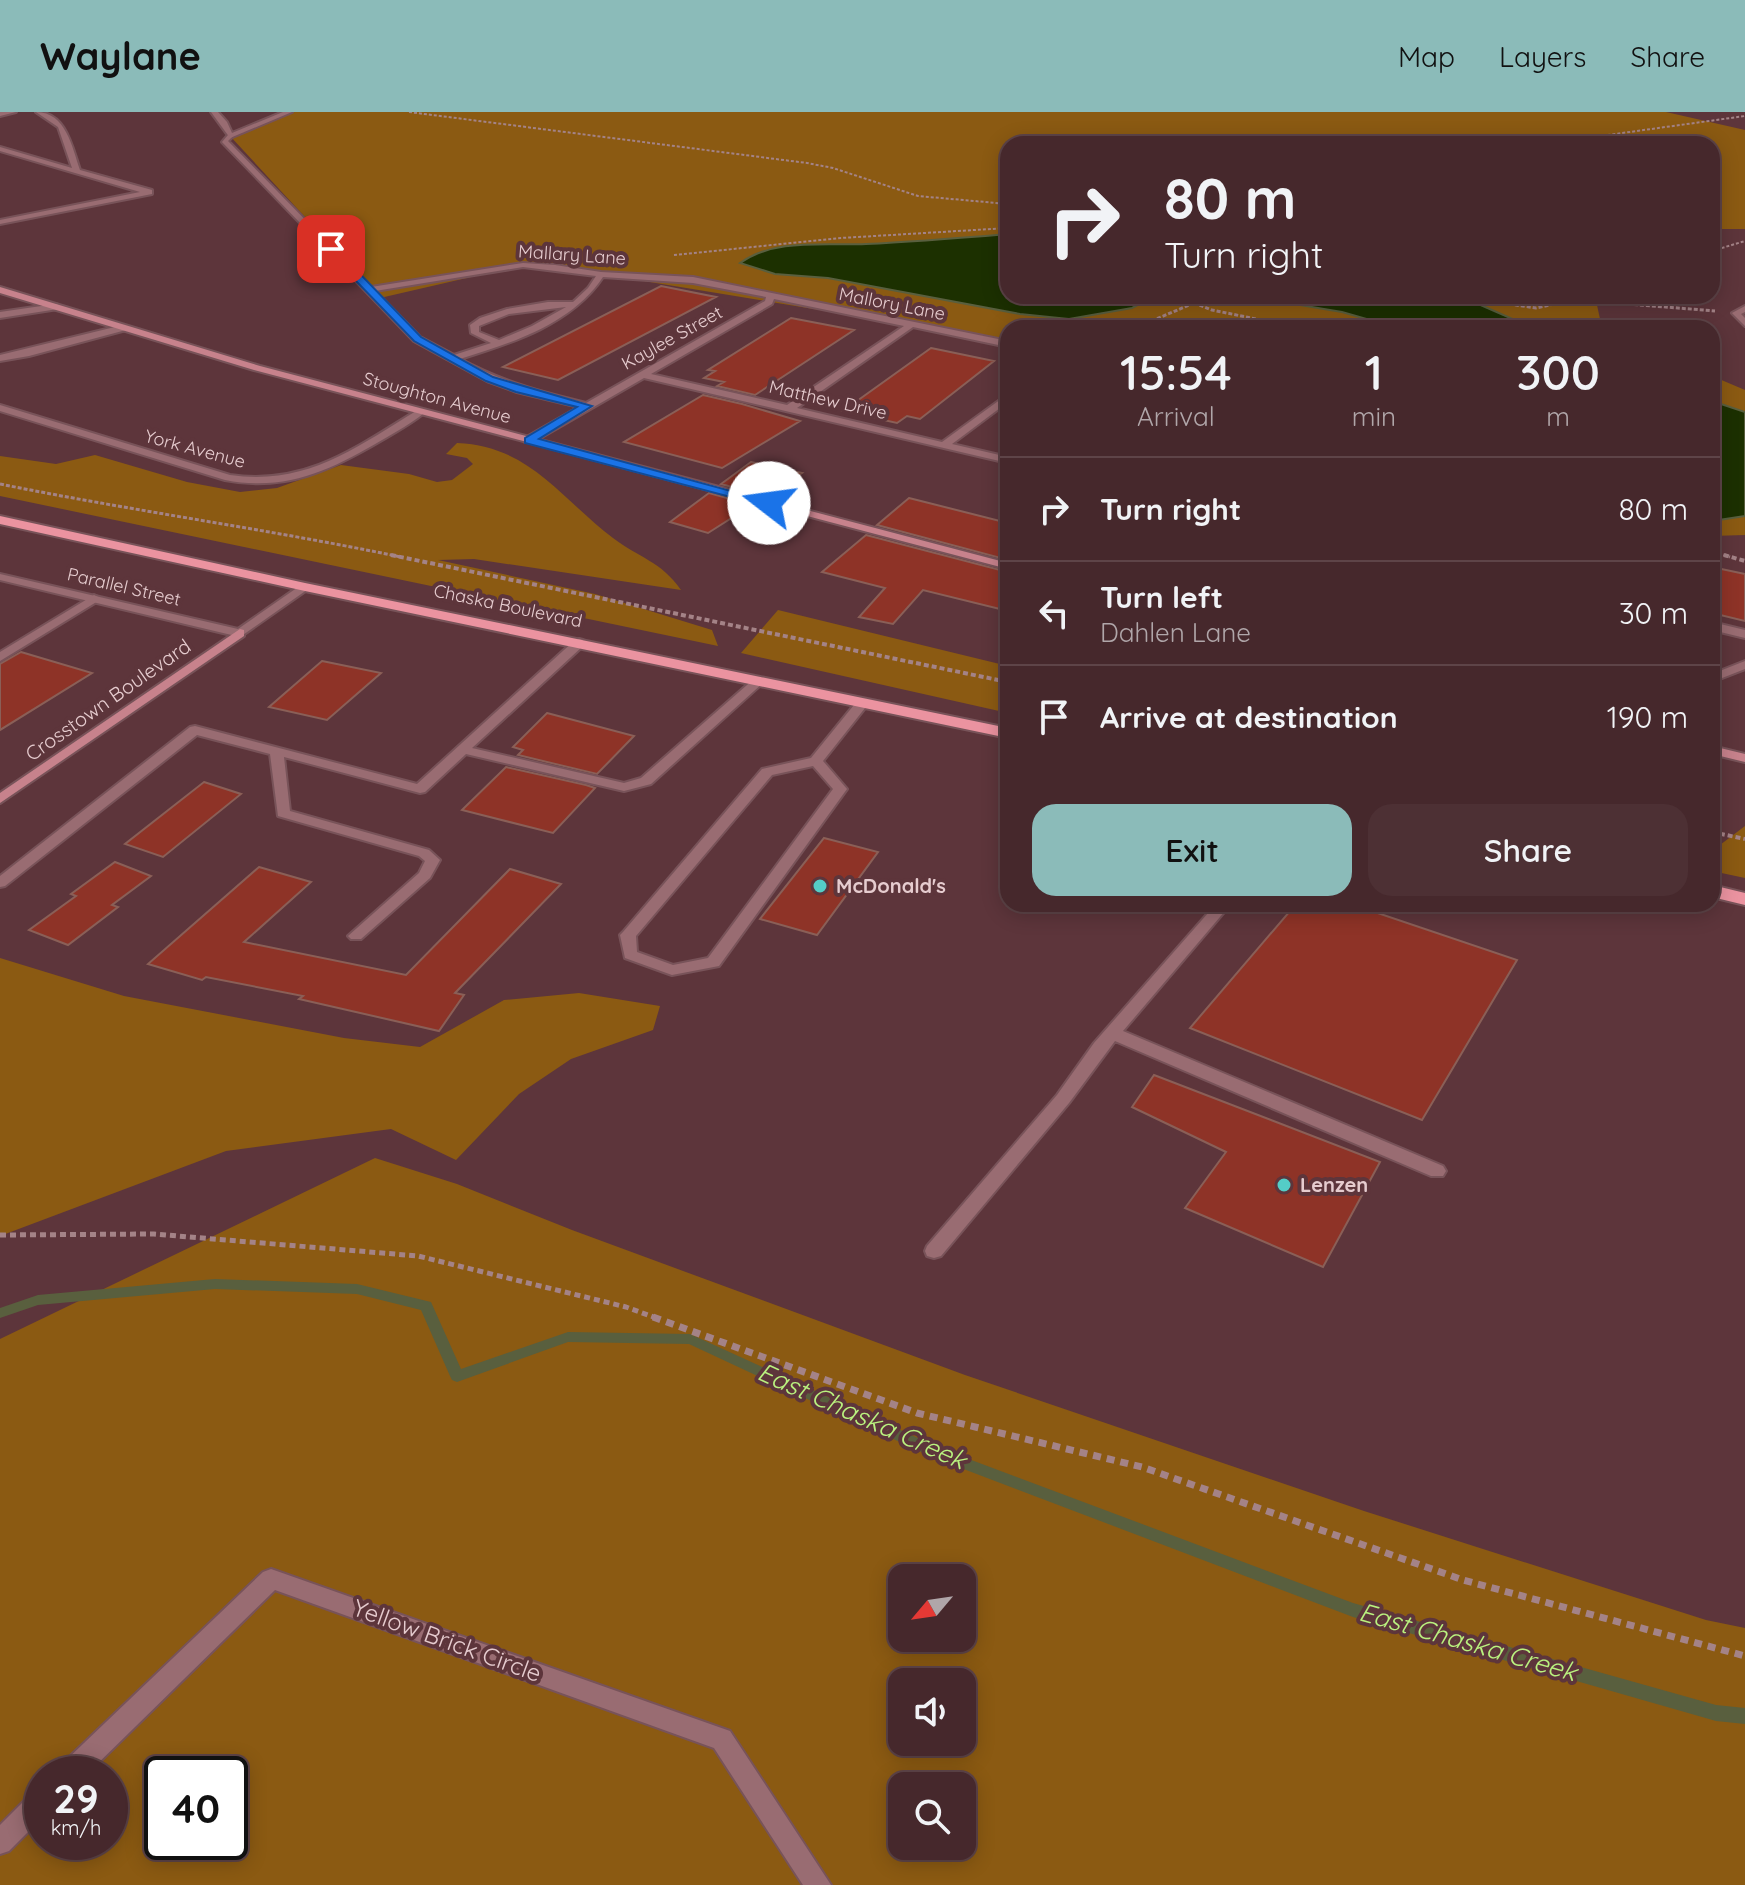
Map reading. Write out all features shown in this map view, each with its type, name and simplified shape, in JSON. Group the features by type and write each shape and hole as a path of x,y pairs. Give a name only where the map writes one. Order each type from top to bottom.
{"main road":[{"name":"Chaska Boulevard","path":"0,520 305,587 1000,731"},
{"path":"1720,893 1745,899"}],"street":[{"path":"0,114 13,112"},
{"path":"39,112 61,126 77,171"},
{"path":"214,112 224,122 230,136"},
{"path":"289,112 224,141 417,339 490,379 520,390 586,406"},
{"path":"0,149 149,192 0,222"},
{"name":"Mallary Lane","path":"371,289 523,265 693,280 771,296"},
{"path":"451,359 499,343 551,320 595,287 601,274"},
{"name":"Stoughton Avenue","path":"0,290 419,413 1000,564"},
{"name":"Mallory Lane","path":"771,296 1000,342"},
{"name":"Kaylee Street","path":"529,440 769,302 771,296"},
{"path":"499,343 475,333 474,325 522,310 550,304 571,304"},
{"path":"0,315 55,307"},
{"path":"1740,311 1745,323"},
{"path":"790,408 912,324"},
{"path":"0,358 123,328"},
{"name":"Matthew Drive","path":"640,374 1000,458"},
{"path":"945,444 1000,403"},
{"name":"York Avenue","path":"0,408 229,478 261,482 288,478 322,466 361,448 419,413"},
{"name":"Parallel Street","path":"0,577 240,633"},
{"path":"240,633 305,587"},
{"path":"0,657 94,599"},
{"path":"1720,628 1745,634"},
{"name":"Crosstown Boulevard","path":"0,799 240,633"},
{"path":"0,883 195,730 420,789 579,643"},
{"path":"1720,675 1745,665"},
{"path":"464,750 624,787 646,781 759,681"},
{"path":"816,761 840,789 713,962 672,970 630,955 628,935 767,772 816,761 863,703"},
{"path":"276,750 283,813 424,853 433,860 425,875 356,936"},
{"path":"1720,752 1745,758"},
{"path":"934,1251 1063,1099 1112,1033 1217,912"},
{"path":"1112,1033 1437,1171"},
{"name":"Yellow Brick Circle","path":"89,1756 271,1579 722,1739 818,1885"},
{"path":"0,1842 24,1819"}],"path":[{"path":"409,112 807,163 841,170 918,196 1000,203"},
{"path":"1601,136 1745,116"},
{"path":"687,262 671,255 737,246 1000,228"},
{"path":"1720,249 1745,241"},
{"path":"1154,320 1192,304"},
{"path":"1197,304 1260,320"},
{"path":"1504,304 1534,309 1557,304"},
{"path":"1640,304 1740,311"},
{"path":"0,484 135,511 272,530 1000,680"},
{"path":"1720,553 1745,561"},
{"path":"1720,834 1745,839"},
{"path":"0,1235 154,1234 418,1256 626,1307 917,1413 1142,1467 1463,1580 1745,1656"}],"shaded area":[{"path":"280,112 1666,112 1745,130 1745,229 1720,229 1720,136 1000,136 1000,304 1597,304 1600,320 1000,320 1000,340 601,274 523,265 380,298 230,136"},
{"path":"1000,235 1000,304 1140,304 1069,319 1020,314 828,278 775,274 740,263 754,255 784,247"},
{"path":"1294,304 1478,304 1515,320 1370,320"},
{"path":"1720,379 1745,390 1745,535 1720,536"},
{"path":"1720,404 1745,412 1745,516 1720,520"},
{"path":"457,443 505,453 524,464 613,538 666,572 681,590 474,559 438,560 595,594 712,630 718,646 0,496 0,456 56,464 95,455 187,482 240,492 277,488 341,465 409,474 437,482 452,480 473,464 467,458 446,454"},
{"path":"778,610 1000,664 1000,711 741,653"},
{"path":"1745,826 1745,878 1720,873 1720,845"},
{"path":"0,958 124,996 344,1038 420,1047 504,1000 579,993 660,1006 653,1030 571,1059 519,1094 456,1160 391,1129 226,1151 0,1236"},
{"path":"375,1158 457,1184 572,1230 965,1375 1364,1511 1706,1620 1745,1628 1745,1885 0,1885 0,1339"}],"building":[{"path":"661,286 716,297 558,380 503,367"},
{"path":"791,318 854,330 755,395 717,386 724,382 704,378 715,371 708,370"},
{"path":"931,348 994,361 920,419 907,416 897,423 843,411"},
{"path":"703,395 800,421 722,468 624,442"},
{"path":"751,462 802,473 766,496 721,484"},
{"path":"709,493 752,505 708,533 670,522"},
{"path":"909,498 1000,521 1000,558 877,525"},
{"path":"866,535 1000,570 1000,609 923,590 893,624 859,617 885,588 822,572"},
{"path":"1720,569 1745,574 1745,621 1720,615"},
{"path":"21,652 92,673 0,730 0,664"},
{"path":"322,661 381,673 327,720 269,707"},
{"path":"547,713 634,736 597,774 518,755 523,750 513,747"},
{"path":"506,767 595,788 553,833 462,810"},
{"path":"204,782 241,794 163,857 125,844"},
{"name":"McDonald's","path":"824,838 878,852 817,935 760,919"},
{"path":"115,862 151,876 112,905 118,907 68,945 29,930 76,896 71,894"},
{"path":"259,867 311,882 244,942 406,975 510,869 561,884 455,993 464,995 439,1031 299,999 303,996 206,977 202,980 148,964"},
{"path":"1289,912 1375,912 1517,960 1422,1120 1190,1028"},
{"name":"Lenzen","path":"1154,1075 1380,1162 1323,1267 1185,1208 1226,1152 1132,1107"}],"waterway":[{"name":"East Chaska Creek","path":"0,1313 38,1300 215,1284 357,1289 426,1306 457,1376 568,1337 690,1339 937,1453 1353,1610 1716,1713 1745,1716"}],"place":[{"name":"McDonald's","path":"820,886"},
{"name":"Lenzen","path":"1284,1185"}],"route":[{"path":"331,249 417,339 490,379 520,390 586,406 529,440 769,503"}]}
